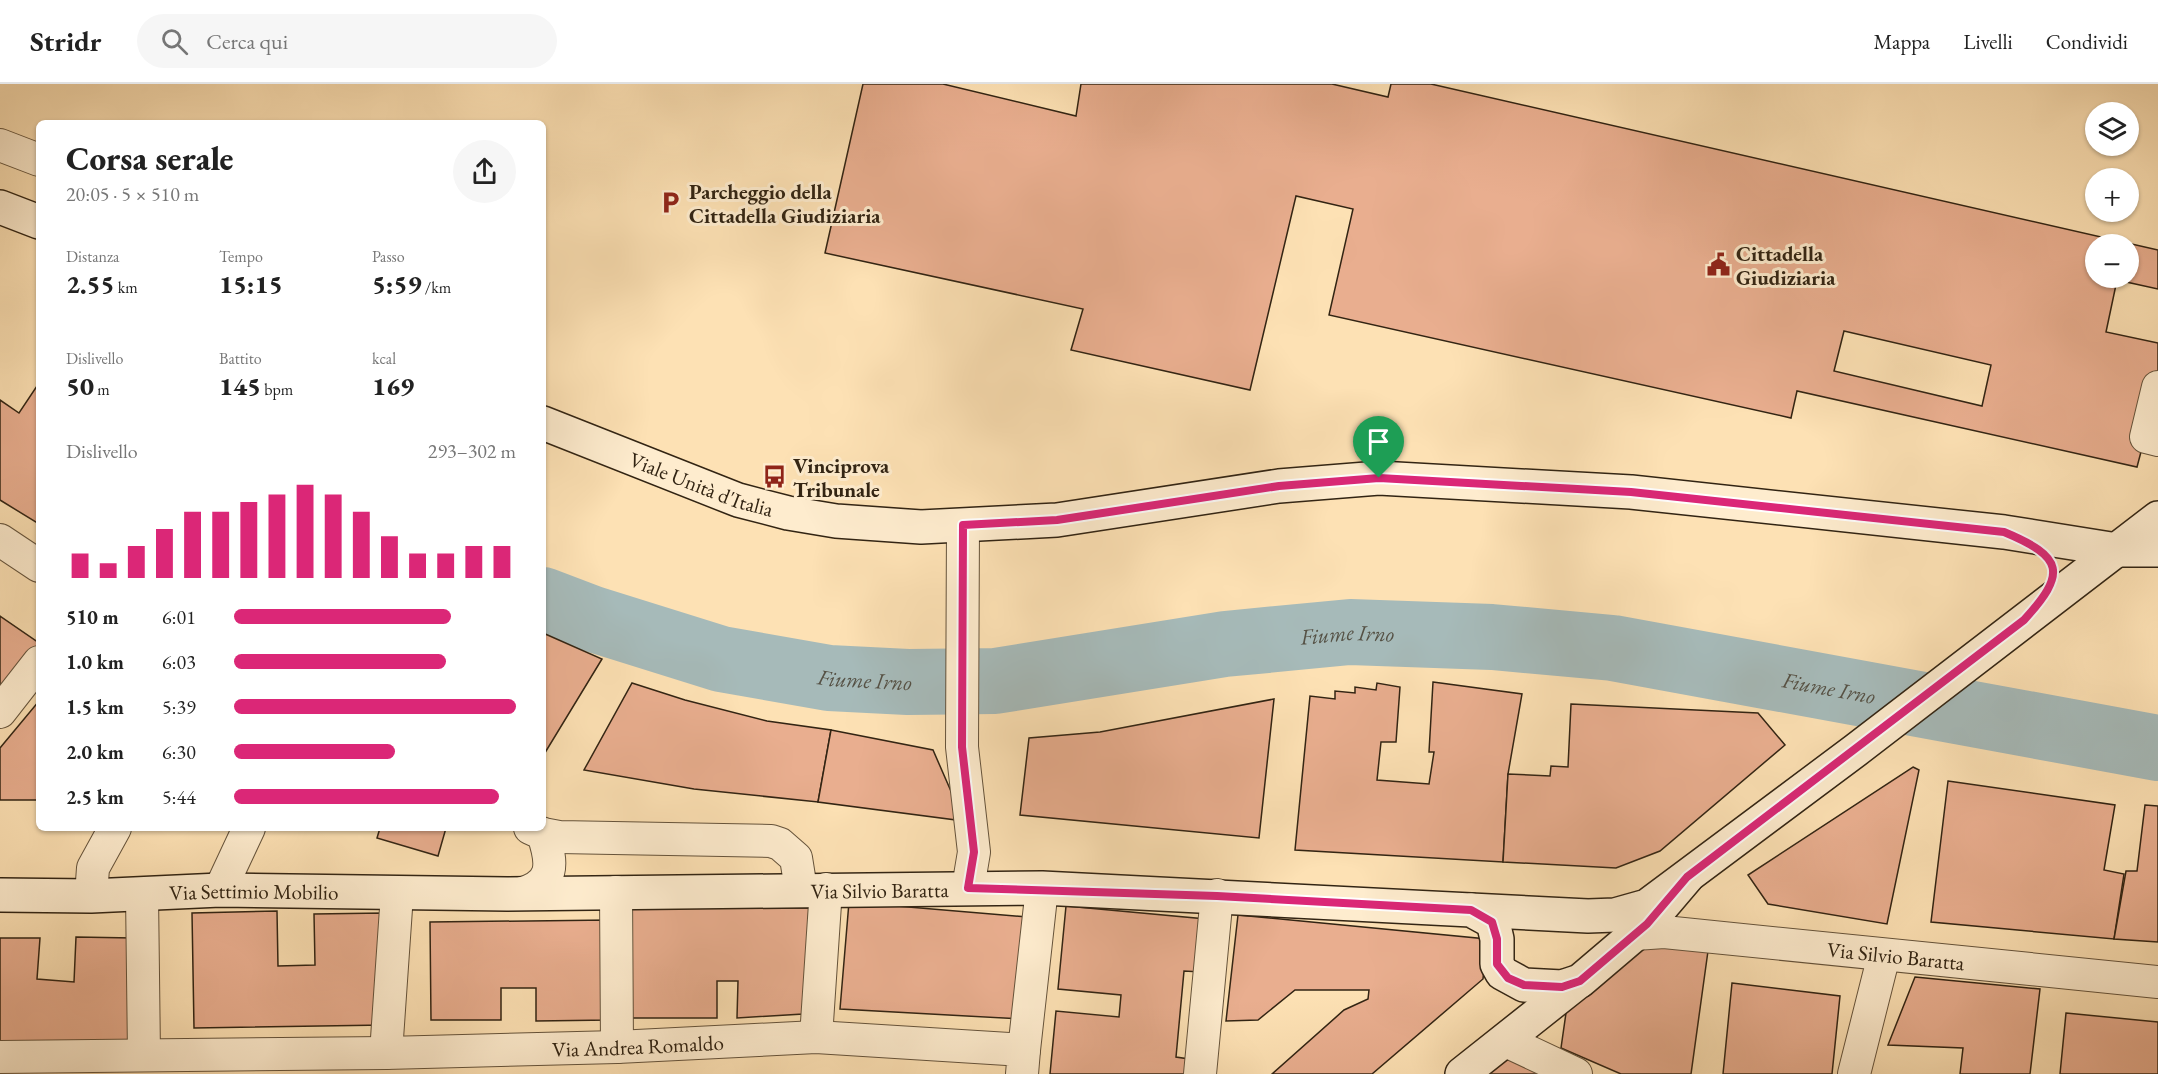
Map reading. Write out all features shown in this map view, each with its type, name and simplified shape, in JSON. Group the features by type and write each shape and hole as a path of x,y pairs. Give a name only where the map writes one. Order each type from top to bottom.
{"main road":[{"path":"0,207 36,221"},
{"name":"Viale Unità d'Italia","path":"546,424 738,500 788,513 836,521 921,527 1057,520 1279,486 1379,478 1631,492 2004,532 2117,550 2158,550"},
{"path":"1462,1074 1580,981 1633,924 1687,877 2158,518"},
{"path":"2004,532 2042,549 2051,560 2054,572 2051,585 2024,620"},
{"name":"Via Silvio Baratta","path":"513,894 616,891 1042,888 1471,910 1633,924"},
{"name":"Via Settimio Mobilio","path":"0,895 91,896 220,890 513,894"},
{"path":"1471,910 1492,922 1497,939 1497,964 1508,978 1524,985 1562,987 1580,981"}],"street":[{"path":"0,145 36,159"},
{"path":"2158,387 2146,437 2158,440"},
{"path":"963,525 962,747 974,852 968,888"},
{"path":"0,540 36,564"},
{"path":"0,712 36,666"},
{"path":"91,896 93,868 113,831"},
{"path":"220,890 248,831"},
{"path":"513,894 536,890 543,883 550,868 541,838"},
{"name":"Via Silvio Baratta","path":"541,838 771,841 780,844 796,858 800,883 794,890"},
{"name":"Via Andrea Romaldo","path":"0,1057 386,1053 617,1047 816,1037 1023,1062 1042,888"},
{"path":"816,1037 826,889"},
{"path":"616,891 617,1047"},
{"path":"142,894 144,1054"},
{"path":"386,1053 397,894"},
{"path":"1200,1074 1217,896"},
{"name":"Via Silvio Baratta","path":"1633,924 1664,932 2158,982"},
{"path":"1854,1074 1884,955"},
{"path":"1506,1041 1576,1074"}],"building":[{"name":"Cittadella Giudiziaria","path":"863,84 943,84 1076,116 1081,84 1332,84 1388,97 1391,84 1431,84 2088,234 2085,234 2085,288 2115,288 2106,332 2158,343 2158,387 2137,467 1797,391 1791,418 1329,315 1353,209 1296,196 1250,390 1071,350 1083,309 825,253","holes":["1844,331 1991,365 1982,406 1834,371"]},
{"name":"Cittadella Giudiziaria","path":"2139,246 2158,250 2158,289 2139,285"},
{"path":"36,388 36,522 0,500 0,400 19,413"},
{"path":"0,616 36,641 36,657 0,701"},
{"path":"546,634 602,659 546,751"},
{"path":"1433,682 1522,694 1508,774 1503,862 1295,850 1310,696 1335,699 1335,691 1355,693 1355,687 1376,690 1377,683 1400,687 1396,742 1381,742 1377,780 1429,784 1434,752 1429,752"},
{"path":"632,683 685,700 767,721 831,730 818,802 694,789 584,770"},
{"path":"1274,699 1259,838 1020,815 1029,738 1100,732"},
{"path":"1571,704 1758,713 1785,745 1660,851 1616,868 1503,862 1508,774 1550,776 1551,766 1568,767"},
{"path":"36,705 36,800 0,800 0,748"},
{"path":"831,730 933,750 964,821 818,802"},
{"path":"1913,767 1919,770 1887,924 1768,904 1748,875"},
{"path":"1948,781 2115,805 2104,870 2124,874 2114,939 1931,922"},
{"path":"2145,805 2158,806 2158,942 2114,939 2126,871 2137,871"},
{"path":"379,831 445,831 438,856 377,838"},
{"path":"849,902 1027,917 1021,1019 840,1009"},
{"path":"626,906 809,908 803,1014 737,1018 738,981 717,981 717,1018 628,1018"},
{"path":"1066,906 1206,919 1201,972 1184,971 1176,1057 1189,1059 1188,1074 1050,1074 1056,1011 1119,1017 1121,995 1058,989"},
{"path":"277,911 278,966 315,965 314,914 384,913 385,1025 194,1028 192,913"},
{"path":"1238,915 1487,939 1483,979 1372,1074 1272,1074 1344,1010 1368,999 1369,990 1295,990 1258,1020 1226,1021"},
{"path":"609,920 610,1020 536,1021 536,988 501,988 501,1020 431,1020 430,922"},
{"path":"76,937 133,938 132,1042 0,1044 0,938 40,938 37,979 74,982"},
{"path":"1655,944 1708,951 1691,1074 1621,1074 1561,1048 1567,1006 1635,951"},
{"path":"1915,977 2040,989 2030,1074 1960,1074 1963,1048 1888,1045"},
{"path":"1732,983 1840,996 1832,1074 1723,1074"},
{"path":"2066,1013 2158,1022 2158,1074 2060,1074"},
{"path":"1502,1056 1538,1071 1538,1074 1478,1074"}],"waterway":[{"name":"Fiume Irno","path":"546,601 593,619 721,659 829,678 908,682 995,681 1225,644 1350,632 1492,637 1613,648 2158,748"}],"place":[{"name":"Parcheggio della Cittadella Giudiziaria","path":"671,203"},
{"name":"Cittadella Giudiziaria","path":"1718,265"},
{"name":"Vinciprova Tribunale","path":"775,477"}],"route":[{"path":"1379,478 1485,486 1631,492 1850,518 2004,532 2042,549 2051,560 2054,572 2051,585 2039,604 2024,620 1687,877 1671,899 1647,924 1580,981 1562,987 1524,985 1502,973 1497,964 1497,939 1492,922 1471,910 1296,899 1042,888 968,888 974,852 962,747 963,525 1057,520 1279,486 1379,478"}]}
